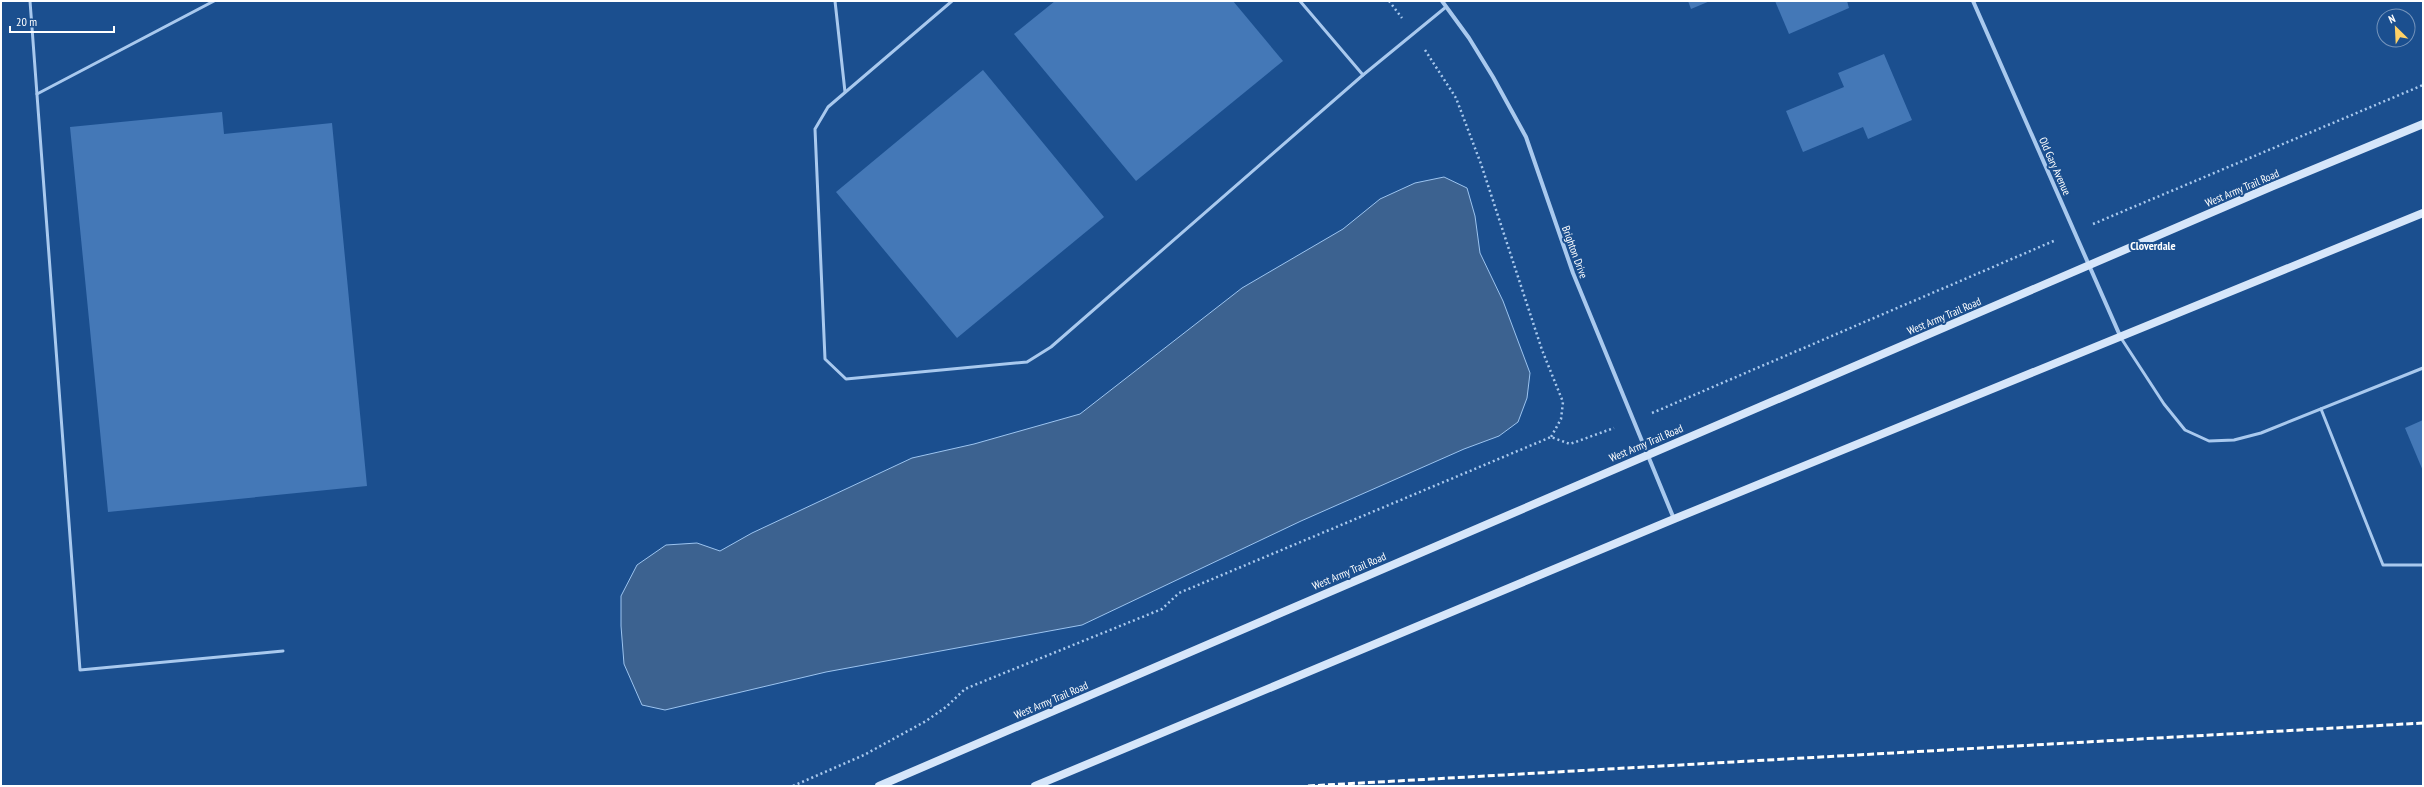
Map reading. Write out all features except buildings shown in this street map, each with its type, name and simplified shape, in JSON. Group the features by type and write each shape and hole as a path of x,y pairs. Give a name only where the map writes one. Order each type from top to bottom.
{"main road":[{"name":"West Army Trail Road","path":"879,786 1647,455 2089,267 2273,186 2423,124"},
{"path":"1035,786 1674,519 2121,338 2423,213"}],"street":[{"name":"Brighton Drive","path":"1442,1 1493,77 1526,138 1573,273 1674,519"},
{"name":"Old Gary Avenue","path":"1973,1 2121,338"}],"lane":[{"path":"30,1 80,670 284,651"},
{"path":"37,94 214,1"},
{"path":"835,1 845,92"},
{"path":"952,1 828,107 815,129 825,359 846,379 1027,362 1051,347 1363,75 1446,7"},
{"path":"1300,1 1363,75"},
{"path":"2121,338 2164,404 2185,430 2209,441 2234,440 2261,433 2423,368"},
{"path":"2321,409 2383,565 2423,565"}],"path":[{"path":"793,786 864,755 937,715 965,689 1162,609 1179,593 1551,437 1562,419 1563,402 1542,350 1481,164 1456,98 1413,33 1389,1"},
{"path":"2095,224 2423,85"},
{"path":"1551,437 1570,444 1633,421 2030,251"}],"water":[{"path":"1444,177 1467,188 1475,216 1480,253 1503,301 1530,373 1527,398 1518,422 1499,436 1464,449 1301,521 1082,625 826,672 665,710 642,705 624,664 621,626 621,596 637,565 666,545 697,543 720,551 752,533 912,458 974,444 1080,414 1242,288 1343,229 1380,199 1415,183"}],"railway":[{"path":"1308,786 2423,723"}],"district":[{"name":"Cloverdale","path":"2153,246"}]}
